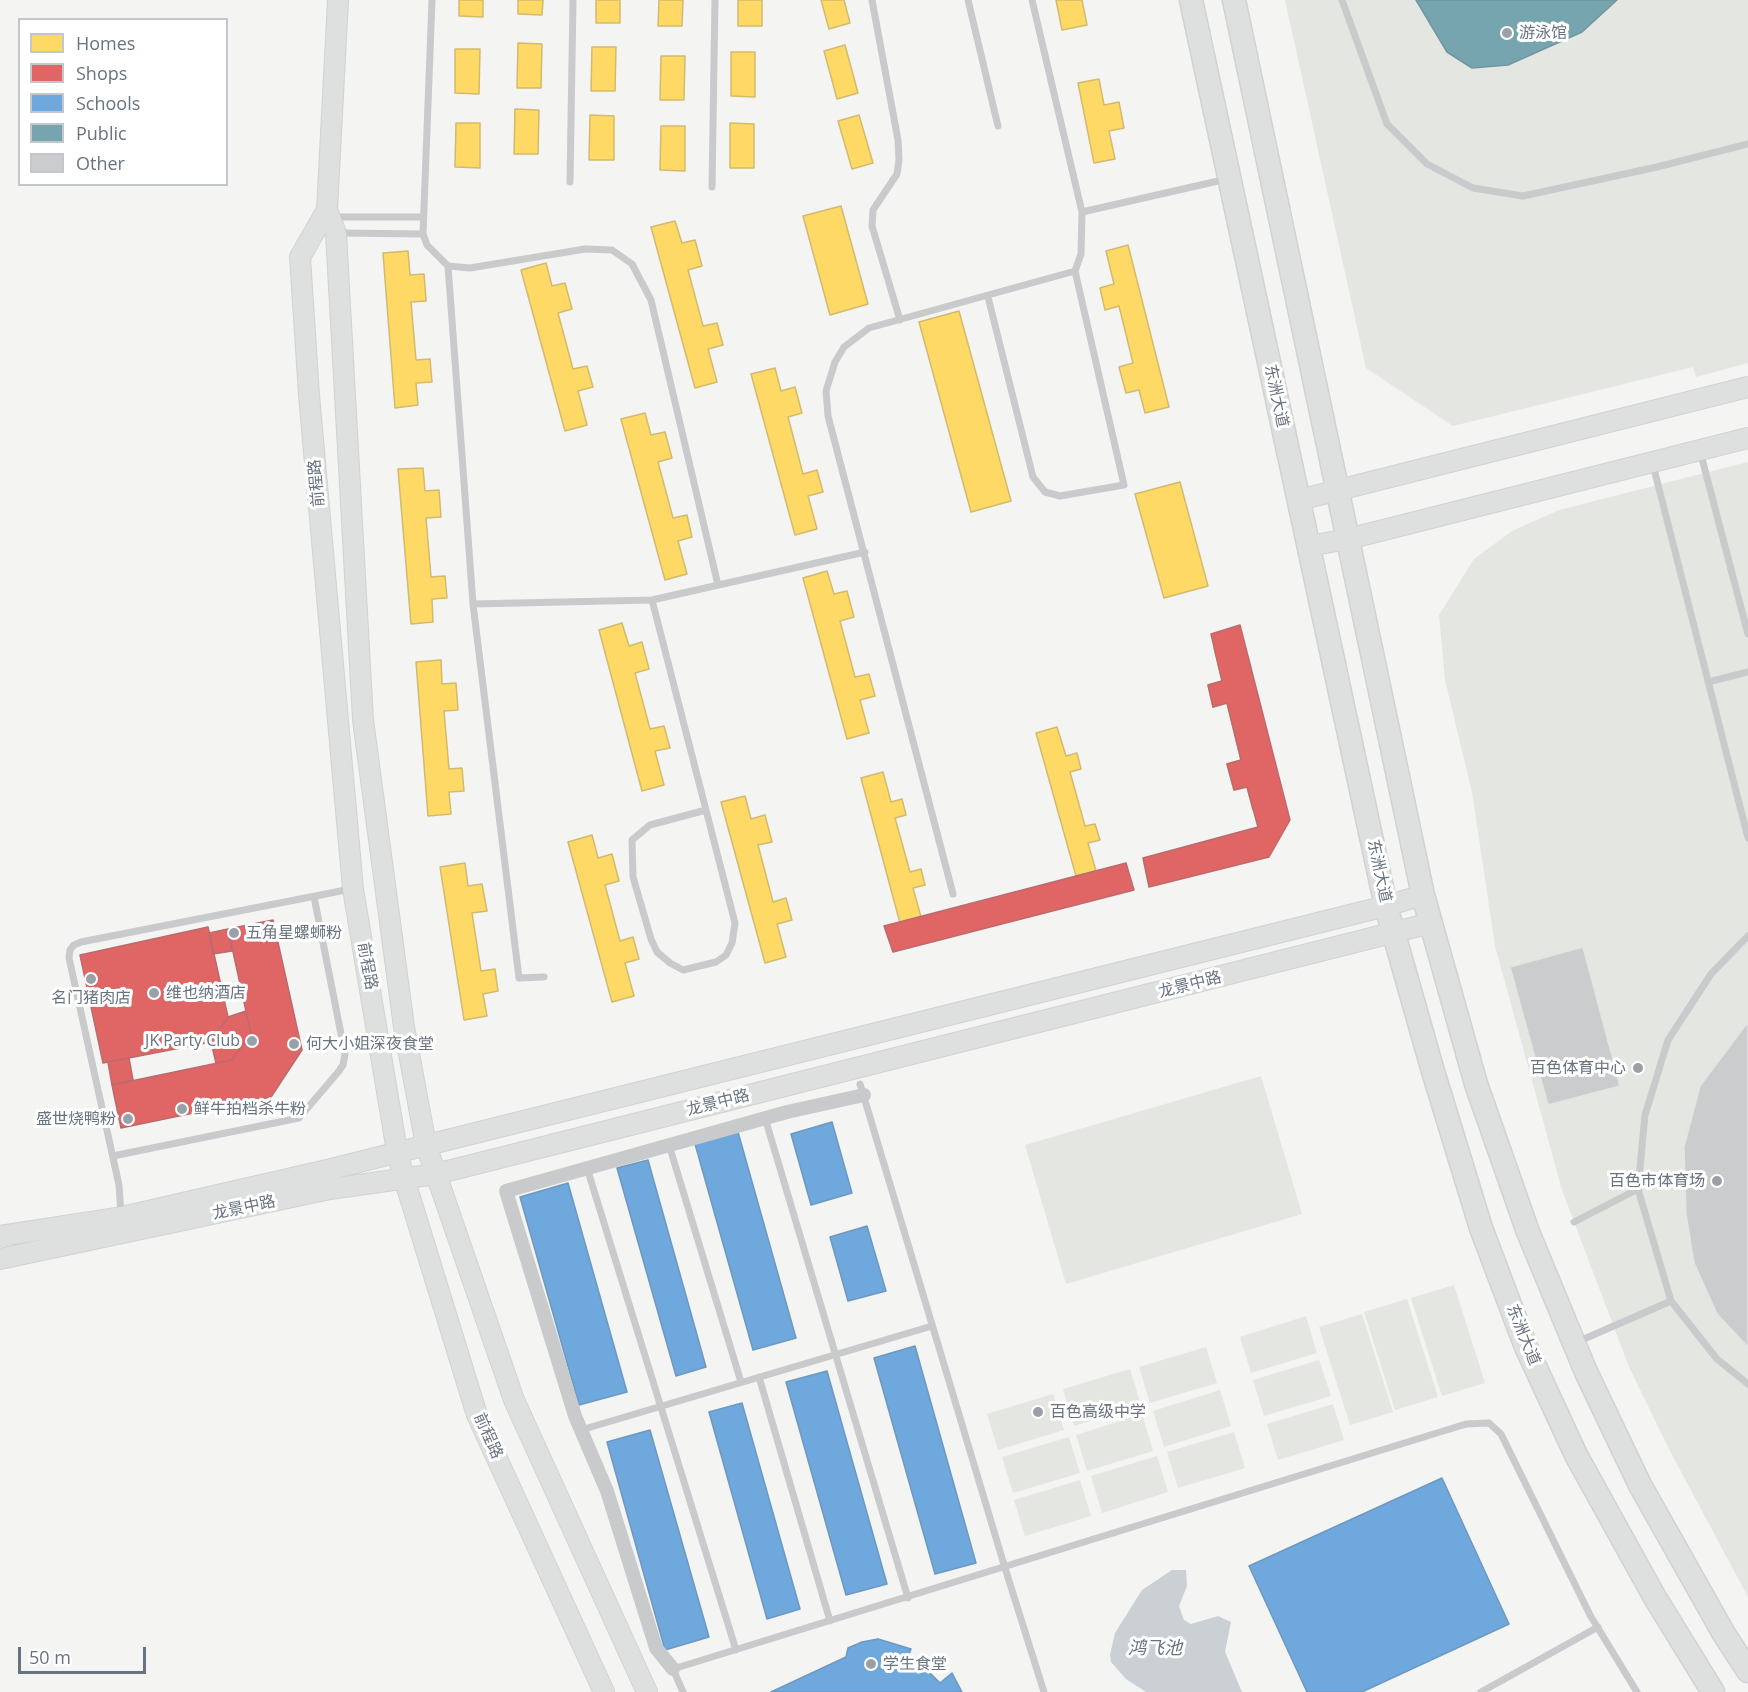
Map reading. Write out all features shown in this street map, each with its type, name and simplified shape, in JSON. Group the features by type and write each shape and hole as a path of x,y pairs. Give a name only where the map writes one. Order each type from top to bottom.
{"main road":[{"name":"东洲大道","path":"1191,0 1386,906 1481,1228 1526,1347 1576,1455 1654,1596 1713,1692"},
{"path":"1234,0 1423,895 1480,1095 1528,1232 1574,1343 1640,1485 1724,1634 1748,1671"}],"street":[{"name":"前程路","path":"338,0 330,220 363,720 404,1027 426,1145 514,1400 647,1692"},
{"name":"前程路","path":"330,220 300,257 309,395 353,889 398,1151 404,1178 477,1415 604,1692"},
{"path":"1299,500 1748,387"},
{"path":"1309,546 1348,539 1748,438"},
{"name":"龙景中路","path":"0,1236 122,1217 426,1145 1423,895"},
{"name":"龙景中路","path":"0,1259 330,1189 436,1174 1431,923"},
{"path":"673,1669 656,1648 607,1491 581,1430 507,1191 862,1090"}],"lane":[{"path":"432,0 423,217 423,234 427,245 448,266 470,268 585,249 612,250 632,264 651,300 718,585"},
{"path":"570,182 573,0"},
{"path":"712,187 716,0"},
{"path":"872,0 898,140 899,160 897,174 873,210 872,226 900,320"},
{"path":"968,0 998,126"},
{"path":"988,297 1033,477 1045,492 1060,496 1124,485 1075,272 1081,255 1082,212 1032,0"},
{"path":"1342,0 1388,123 1427,164 1473,188 1523,196 1657,167 1748,144"},
{"path":"1082,212 1229,178"},
{"path":"330,220 423,217"},
{"path":"330,220 423,234"},
{"path":"448,266 473,604 519,978 544,977"},
{"path":"953,894 828,416 826,391 835,362 844,347 869,328 1075,272"},
{"path":"1700,450 1748,634"},
{"path":"1652,463 1748,838"},
{"path":"473,604 652,600 865,552"},
{"path":"652,600 706,810 735,923 732,943 726,955 716,962 683,969 670,963 657,952 651,939 633,877 632,840 650,825 706,810"},
{"path":"1708,682 1748,672"},
{"path":"122,1217 119,1185 69,958 70,950 81,942 353,889"},
{"path":"113,1156 299,1118 339,1071 345,1054 314,897"},
{"path":"1748,936 1711,974 1668,1040 1645,1115 1638,1189 1671,1301 1717,1359 1748,1384"},
{"path":"862,1090 1044,1692"},
{"path":"765,1118 908,1598"},
{"path":"669,1145 741,1382"},
{"path":"587,1168 736,1650"},
{"path":"1574,1222 1638,1189"},
{"path":"1574,1343 1671,1301"},
{"path":"581,1430 933,1326"},
{"path":"759,1377 830,1621"},
{"path":"683,1692 673,1669 1466,1424 1489,1423 1501,1434 1598,1627 1637,1692"},
{"path":"1480,1692 1598,1627"}],"shaded area":[{"path":"1285,0 1748,0 1748,363 1696,377 1693,367 1453,426 1366,368"},
{"name":"百色体育中心","path":"1748,462 1748,1597 1671,1453 1629,1367 1562,1190 1495,946 1472,792 1445,680 1439,615 1474,559 1512,531 1559,510"},
{"path":"1261,1076 1302,1214 1066,1284 1025,1145"},
{"path":"1454,1285 1485,1383 1442,1396 1411,1298"},
{"path":"1407,1299 1438,1397 1395,1410 1364,1312"},
{"path":"1362,1314 1393,1412 1350,1425 1319,1327"},
{"path":"1306,1316 1317,1353 1251,1373 1240,1337"},
{"path":"1206,1347 1217,1383 1150,1403 1139,1367"},
{"path":"1319,1360 1331,1396 1264,1416 1253,1380"},
{"path":"1130,1369 1141,1405 1074,1426 1063,1389"},
{"path":"1220,1390 1231,1426 1164,1447 1153,1411"},
{"path":"1053,1394 1064,1430 998,1450 987,1414"},
{"path":"1333,1404 1344,1440 1278,1460 1267,1424"},
{"path":"1142,1414 1153,1451 1087,1471 1076,1435"},
{"path":"1234,1432 1245,1468 1178,1488 1167,1452"},
{"path":"1069,1437 1080,1473 1013,1493 1002,1457"},
{"path":"1157,1456 1168,1492 1102,1513 1091,1476"},
{"path":"1080,1480 1091,1516 1025,1536 1014,1500"}],"water":[{"name":"鸿飞池","path":"1172,1570 1186,1570 1187,1586 1179,1606 1184,1620 1191,1624 1218,1616 1231,1622 1225,1652 1242,1692 1146,1692 1126,1679 1111,1662 1110,1655 1115,1633 1142,1590"}],"building: Homes":[{"path":"459,0 483,0 483,17 459,16"},
{"path":"518,0 543,0 542,15 518,14"},
{"path":"596,0 620,0 620,23 596,23"},
{"path":"659,0 683,0 682,26 658,26"},
{"path":"738,0 762,0 762,26 738,26"},
{"path":"821,0 844,0 850,23 829,29"},
{"path":"1056,0 1082,0 1087,25 1062,30"},
{"path":"518,43 542,44 541,88 517,88"},
{"path":"845,45 858,93 837,99 824,51"},
{"path":"592,47 616,47 615,91 591,91"},
{"path":"455,49 480,49 479,94 455,93"},
{"path":"731,52 755,52 755,97 731,96"},
{"path":"661,56 685,56 684,100 660,100"},
{"path":"1099,79 1104,105 1119,102 1124,128 1109,131 1115,159 1094,163 1078,83"},
{"path":"515,109 539,110 538,154 514,154"},
{"path":"590,115 614,116 614,160 589,160"},
{"path":"859,115 873,163 852,169 838,121"},
{"path":"456,123 480,123 480,168 455,167"},
{"path":"730,123 754,124 754,168 730,168"},
{"path":"661,126 685,126 685,171 660,170"},
{"path":"841,206 868,304 830,315 803,216"},
{"path":"675,221 682,243 695,240 702,266 688,270 703,326 717,323 723,345 708,349 717,382 695,388 651,227"},
{"path":"1128,245 1169,407 1145,413 1139,390 1126,393 1119,367 1133,363 1119,306 1105,310 1100,288 1114,284 1106,251"},
{"path":"408,251 410,275 424,274 426,301 411,302 416,360 430,359 432,382 416,383 418,405 395,408 383,253"},
{"path":"546,263 552,286 565,283 572,309 558,313 573,369 587,366 593,387 578,391 587,425 565,431 521,270"},
{"path":"959,311 1011,501 971,512 919,322"},
{"path":"775,368 781,391 795,387 802,413 788,417 803,474 817,470 823,492 808,496 817,529 795,535 751,374"},
{"path":"645,413 651,435 665,432 672,458 658,462 673,518 687,515 692,537 678,541 687,574 665,580 621,419"},
{"path":"423,468 425,491 439,490 441,517 426,518 431,577 445,576 447,598 432,599 433,622 411,624 398,469"},
{"path":"1180,482 1208,586 1164,598 1135,494"},
{"path":"827,571 834,594 847,591 854,617 840,621 855,677 869,674 875,696 860,700 869,733 847,739 803,578"},
{"path":"622,623 629,646 642,642 649,669 635,673 650,729 664,726 670,748 655,751 664,785 642,791 599,630"},
{"path":"1236,642 1277,804 1253,810 1247,787 1234,790 1227,764 1241,760 1227,703 1213,707 1208,685 1222,681 1214,648"},
{"path":"441,660 442,684 456,683 458,710 444,711 449,769 462,768 464,791 449,792 451,814 428,816 416,662"},
{"path":"1057,727 1066,756 1077,753 1081,769 1070,772 1085,826 1095,824 1100,840 1088,843 1096,871 1076,876 1036,733"},
{"path":"883,772 891,802 902,799 906,815 895,818 910,872 921,869 925,885 913,888 921,917 900,923 861,778"},
{"path":"745,796 751,819 765,815 772,842 758,845 773,902 786,898 792,920 777,924 786,957 765,963 721,802"},
{"path":"592,835 598,858 612,854 619,881 605,885 620,941 633,937 639,959 625,963 634,996 612,1002 568,842"},
{"path":"465,863 468,886 482,884 487,911 472,913 481,971 495,969 498,991 483,994 487,1016 464,1020 440,867"}],"building: Shops":[{"path":"1240,625 1290,820 1269,857 1149,887 1143,858 1258,827 1247,787 1234,790 1227,764 1241,760 1227,703 1213,707 1208,685 1222,681 1211,634"},
{"path":"1126,863 1134,890 893,952 884,926"},
{"path":"273,920 302,1050 271,1097 121,1128 112,1085 232,1060 251,1034 228,929"},
{"path":"208,927 228,1017 211,1042 103,1063 80,955"},
{"path":"228,929 232,951 213,954 209,933"},
{"path":"246,1011 251,1034 232,1060 216,1063 211,1042 228,1017"},
{"path":"129,1058 133,1080 112,1085 108,1062"}],"building: Schools":[{"path":"832,1122 852,1193 811,1205 791,1134"},
{"path":"738,1132 796,1338 753,1350 695,1144"},
{"path":"648,1160 706,1367 676,1376 617,1168"},
{"path":"568,1183 627,1392 579,1405 520,1197"},
{"path":"867,1226 886,1291 848,1301 830,1237"},
{"path":"915,1346 976,1563 935,1574 874,1358"},
{"path":"827,1371 887,1584 846,1595 786,1382"},
{"path":"742,1403 800,1609 767,1619 709,1412"},
{"path":"650,1430 709,1637 665,1650 607,1442"},
{"path":"1442,1478 1509,1624 1362,1692 1307,1692 1249,1566"},
{"name":"学生食堂","path":"878,1639 911,1649 906,1662 928,1671 940,1683 952,1673 962,1692 771,1692 846,1657 848,1648"}],"building: Public":[{"name":"游泳馆","path":"1416,0 1617,0 1582,32 1508,65 1472,68 1447,52"}],"building: Other":[{"path":"1583,947 1620,1086 1548,1105 1510,967"},
{"name":"百色市体育场","path":"1748,1022 1748,1347 1717,1314 1694,1263 1686,1214 1684,1147 1700,1086"}],"place":[{"name":"游泳馆","path":"1507,33"},
{"name":"五角星螺蛳粉","path":"234,933"},
{"name":"名门猪肉店","path":"91,979"},
{"name":"维也纳酒店","path":"154,993"},
{"name":"JK Party Club","path":"252,1041"},
{"name":"何大小姐深夜食堂","path":"294,1044"},
{"name":"百色体育中心","path":"1638,1068"},
{"name":"鲜牛拍档杀牛粉","path":"182,1109"},
{"name":"盛世烧鸭粉","path":"128,1119"},
{"name":"百色市体育场","path":"1717,1181"},
{"name":"百色高级中学","path":"1038,1412"},
{"name":"学生食堂","path":"871,1664"}]}
